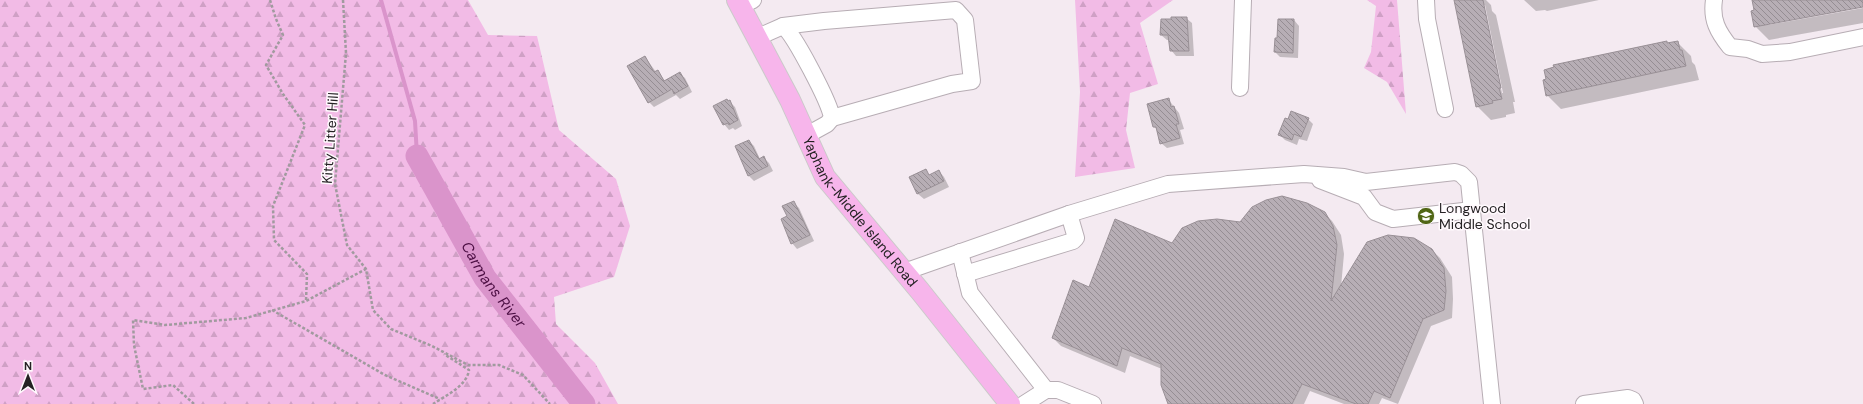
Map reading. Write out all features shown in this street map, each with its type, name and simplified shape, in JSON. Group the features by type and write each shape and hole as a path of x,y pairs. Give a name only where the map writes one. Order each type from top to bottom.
{"main road":[{"name":"Yaphank-Middle Island Road","path":"744,2 758,37 807,135 825,176 1010,404"}],"street":[{"path":"1240,88 1243,0"},
{"path":"1426,0 1427,19 1445,109"},
{"path":"1714,0 1717,30 1730,47 1762,54 1790,52 1863,37"},
{"path":"758,37 783,26 824,20 956,10 965,20 972,81 952,84 832,118 827,124 807,135"},
{"path":"783,26 789,30 797,43 832,118"},
{"path":"904,272 1069,214 1168,184 1304,174 1344,177 1366,182 1455,172 1461,174 1469,182 1492,404"},
{"path":"1304,174 1364,197 1375,212 1393,219 1472,210"},
{"path":"965,274 1073,241 1076,238 1069,214"},
{"path":"960,252 970,293 1046,390"},
{"path":"1024,404 1046,390 1058,390 1093,404"},
{"path":"1584,404 1628,398 1633,400 1635,404"}],"path":[{"name":"Kitty Litter Hill","path":"270,0 283,35 266,65 283,94 305,125 273,206 274,240 307,274 306,301"},
{"name":"Kitty Litter Hill","path":"343,0 346,53 335,184 347,245 366,269"},
{"path":"194,404 173,385 143,389 134,345 133,320 164,325 246,318 306,301 366,269 373,310 391,329 432,346 468,365 499,365 523,375 550,404"},
{"path":"272,310 385,375 440,399"},
{"path":"432,346 470,370 469,376 461,384 433,404"}],"green space":[{"path":"0,0 468,0 488,35 537,36 559,130 616,179 630,226 614,277 554,297 556,324 595,363 618,404 0,404"},
{"path":"1075,0 1173,0 1140,23 1158,84 1130,93 1126,130 1135,168 1075,177 1080,92"},
{"path":"1367,0 1397,0 1406,114 1387,82 1364,68 1371,52 1376,6"}],"building":[{"path":"1454,0 1483,0 1501,88 1499,88 1502,99 1492,101 1493,103 1476,107"},
{"path":"1752,0 1863,0 1863,7 1754,27 1751,11 1754,10"},
{"path":"1171,17 1187,17 1189,51 1170,51 1168,35 1160,35 1161,19 1171,19"},
{"path":"1278,19 1294,19 1293,53 1274,52 1275,38 1277,38"},
{"path":"1667,41 1667,43 1678,41 1686,66 1546,96 1543,80 1546,79 1544,70 1554,67 1553,65"},
{"path":"645,56 654,72 658,70 664,81 680,72 688,86 674,94 672,89 648,103 627,66"},
{"path":"1169,98 1171,107 1174,106 1179,124 1176,124 1180,138 1160,144 1156,127 1153,127 1147,104"},
{"path":"727,99 728,101 730,100 738,120 729,125 728,123 723,125 713,106"},
{"path":"1291,111 1309,118 1301,137 1294,134 1292,140 1278,135 1285,118 1288,119"},
{"path":"749,140 759,159 764,156 768,166 748,176 735,146"},
{"path":"926,169 929,175 939,170 944,181 917,194 909,177"},
{"path":"1282,196 1307,203 1325,212 1333,226 1337,245 1331,301 1367,242 1388,235 1414,238 1432,249 1444,268 1446,291 1444,310 1423,319 1390,398 1374,391 1368,404 1356,404 1302,384 1292,404 1168,404 1161,385 1161,364 1122,348 1117,366 1052,338 1073,280 1089,287 1115,219 1172,243 1182,228 1198,221 1217,219 1240,222 1252,207 1266,200"},
{"path":"794,201 810,235 791,244 781,219 787,216 782,206"}],"waterway":[{"path":"381,0 415,121 417,156"},
{"name":"Carmans River","path":"417,156 485,278 584,404"}],"place":[{"name":"Longwood Middle School","path":"1426,216"}]}
